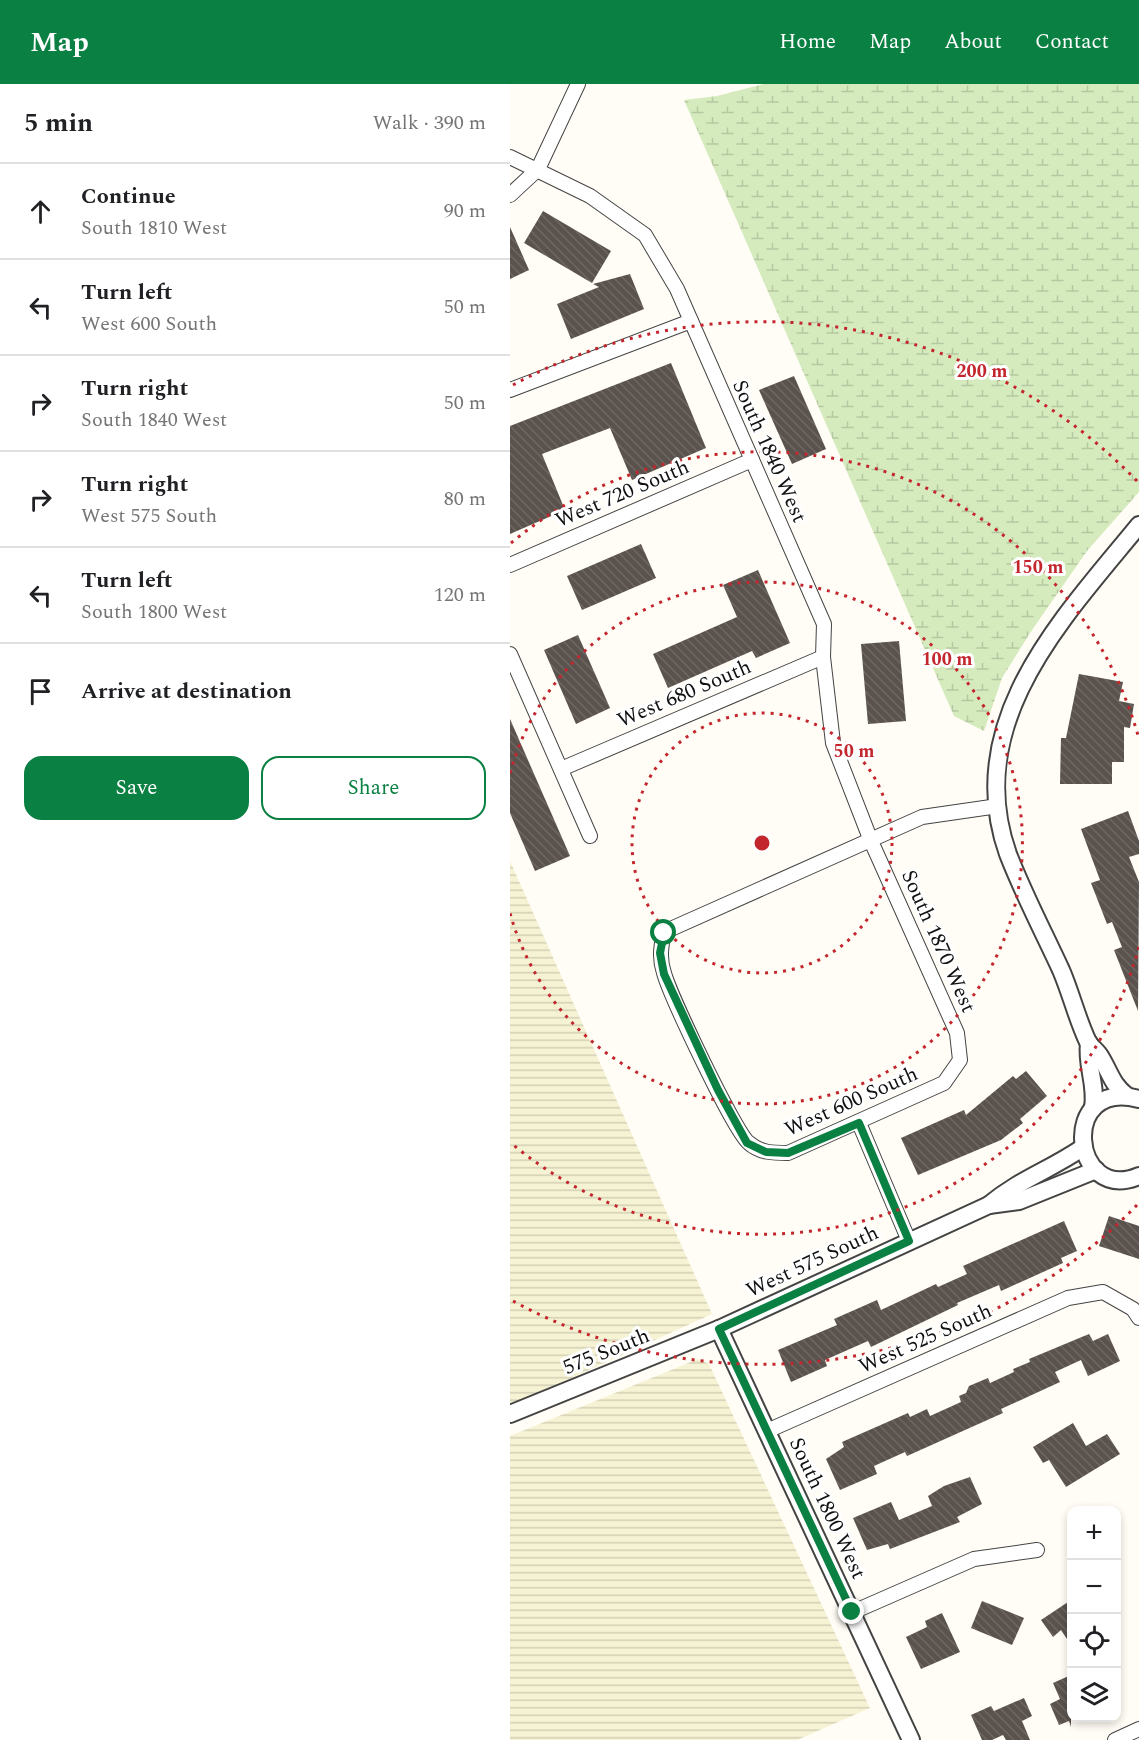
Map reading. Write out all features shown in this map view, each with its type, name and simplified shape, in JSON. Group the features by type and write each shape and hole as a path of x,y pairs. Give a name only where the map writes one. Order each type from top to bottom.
{"street":[{"path":"510,195 538,169 578,84"},
{"name":"South 1840 West","path":"510,157 590,196 645,236 677,289 824,624 823,657 833,743 871,841"},
{"path":"510,390 691,321"},
{"name":"West 720 South","path":"510,565 752,460"},
{"path":"1133,1098 1114,1087 1100,1056 1089,1043 1069,988 1008,852 998,806 996,783 999,756 1014,699 1051,632 1139,525"},
{"path":"510,654 590,836"},
{"name":"West 680 South","path":"561,769 823,657"},
{"path":"871,841 922,817 998,806"},
{"name":"West 600 South","path":"871,841 664,933 660,953 664,974 718,1090 747,1143 766,1152 788,1153 944,1083 960,1060"},
{"name":"South 1870 West","path":"871,841 957,1033 960,1060"},
{"path":"1089,1043 1087,1060 1096,1090 1093,1108 1085,1120 1081,1134 1082,1148 1096,1170 1118,1180 1139,1176"},
{"path":"1093,1108 1113,1097 1133,1098"},
{"path":"859,1123 909,1241"},
{"name":"West 575 South","path":"989,1205 1012,1185 1064,1161 1082,1148"},
{"name":"West 575 South","path":"719,1329 989,1205 1019,1201 1096,1170"},
{"name":"West 525 South","path":"767,1431 1068,1298 1103,1292 1133,1309 1139,1317"},
{"name":"575 South","path":"510,1414 719,1329"},
{"name":"South 1800 West","path":"719,1329 911,1740"},
{"path":"852,1612 974,1559 1037,1550"},
{"path":"1115,1740 1139,1729"}],"shaded area":[{"path":"510,861 712,1314 510,1406"},
{"path":"698,1359 709,1364 870,1708 797,1740 510,1740 510,1436"}],"green space":[{"path":"764,84 1139,84 1139,492 1087,551 1032,630 1002,678 984,731 954,716 684,100 717,96"}],"building":[{"path":"543,211 611,251 592,283 524,243"},
{"path":"510,227 529,270 510,279"},
{"path":"630,274 644,309 571,339 557,304 599,287 593,284"},
{"path":"671,363 706,448 632,480 610,428 542,454 565,510 510,534 510,426"},
{"path":"794,376 826,449 792,464 759,390"},
{"path":"641,544 656,578 582,610 567,576"},
{"path":"758,570 790,643 756,658 752,651 668,688 653,654 737,617 723,585"},
{"path":"578,635 610,708 576,724 544,650"},
{"path":"899,641 906,721 868,724 861,644"},
{"path":"1079,674 1123,682 1119,701 1134,704 1130,728 1124,727 1124,762 1112,762 1112,784 1060,784 1061,738 1066,738"},
{"path":"510,719 570,856 535,871 510,813"},
{"path":"1128,811 1139,841 1139,854 1129,857 1139,882 1138,1011 1114,950 1122,947 1112,922 1107,924 1091,883 1100,880 1081,829"},
{"path":"1026,1071 1047,1096 1020,1119 1023,1123 1001,1140 918,1175 901,1138 964,1110 966,1115 1013,1076 1016,1079"},
{"path":"1109,1216 1139,1226 1139,1259 1099,1246"},
{"path":"1064,1221 1077,1251 1061,1258 1063,1263 1001,1291 999,1285 957,1303 958,1305 871,1347 868,1341 825,1360 827,1366 791,1382 778,1350 837,1325 834,1319 877,1300 881,1310 936,1284 938,1287 967,1274 963,1266"},
{"path":"1089,1334 1093,1341 1108,1334 1120,1361 1088,1376 1081,1360 1055,1372 1060,1382 1001,1409 1003,1413 907,1456 905,1452 874,1466 877,1474 840,1490 826,1459 844,1447 842,1442 908,1413 910,1417 927,1409 930,1416 961,1402 959,1396 966,1393 969,1386 988,1378 990,1383 1014,1372 1013,1369 1030,1362 1029,1359"},
{"path":"1073,1423 1086,1446 1107,1434 1120,1454 1066,1487 1049,1460 1043,1463 1033,1447"},
{"path":"970,1477 982,1504 957,1517 960,1522 890,1549 888,1544 867,1550 853,1518 891,1502 899,1520 932,1506 928,1496 944,1486"},
{"path":"982,1601 1024,1618 1012,1645 971,1628"},
{"path":"1067,1603 1067,1639 1061,1630 1053,1637 1041,1620"},
{"path":"942,1613 960,1652 921,1669 906,1637 927,1627 925,1621"},
{"path":"1067,1677 1067,1722 1059,1725 1050,1704 1060,1699 1053,1683"},
{"path":"1024,1698 1032,1716 1022,1721 1030,1740 1006,1740 1003,1735 992,1740 982,1740 971,1715 991,1706 994,1711"}],"route":[{"path":"664,933 660,953 664,974 718,1090 747,1143 766,1152 788,1153 859,1123 909,1241 719,1329 852,1612"}]}
